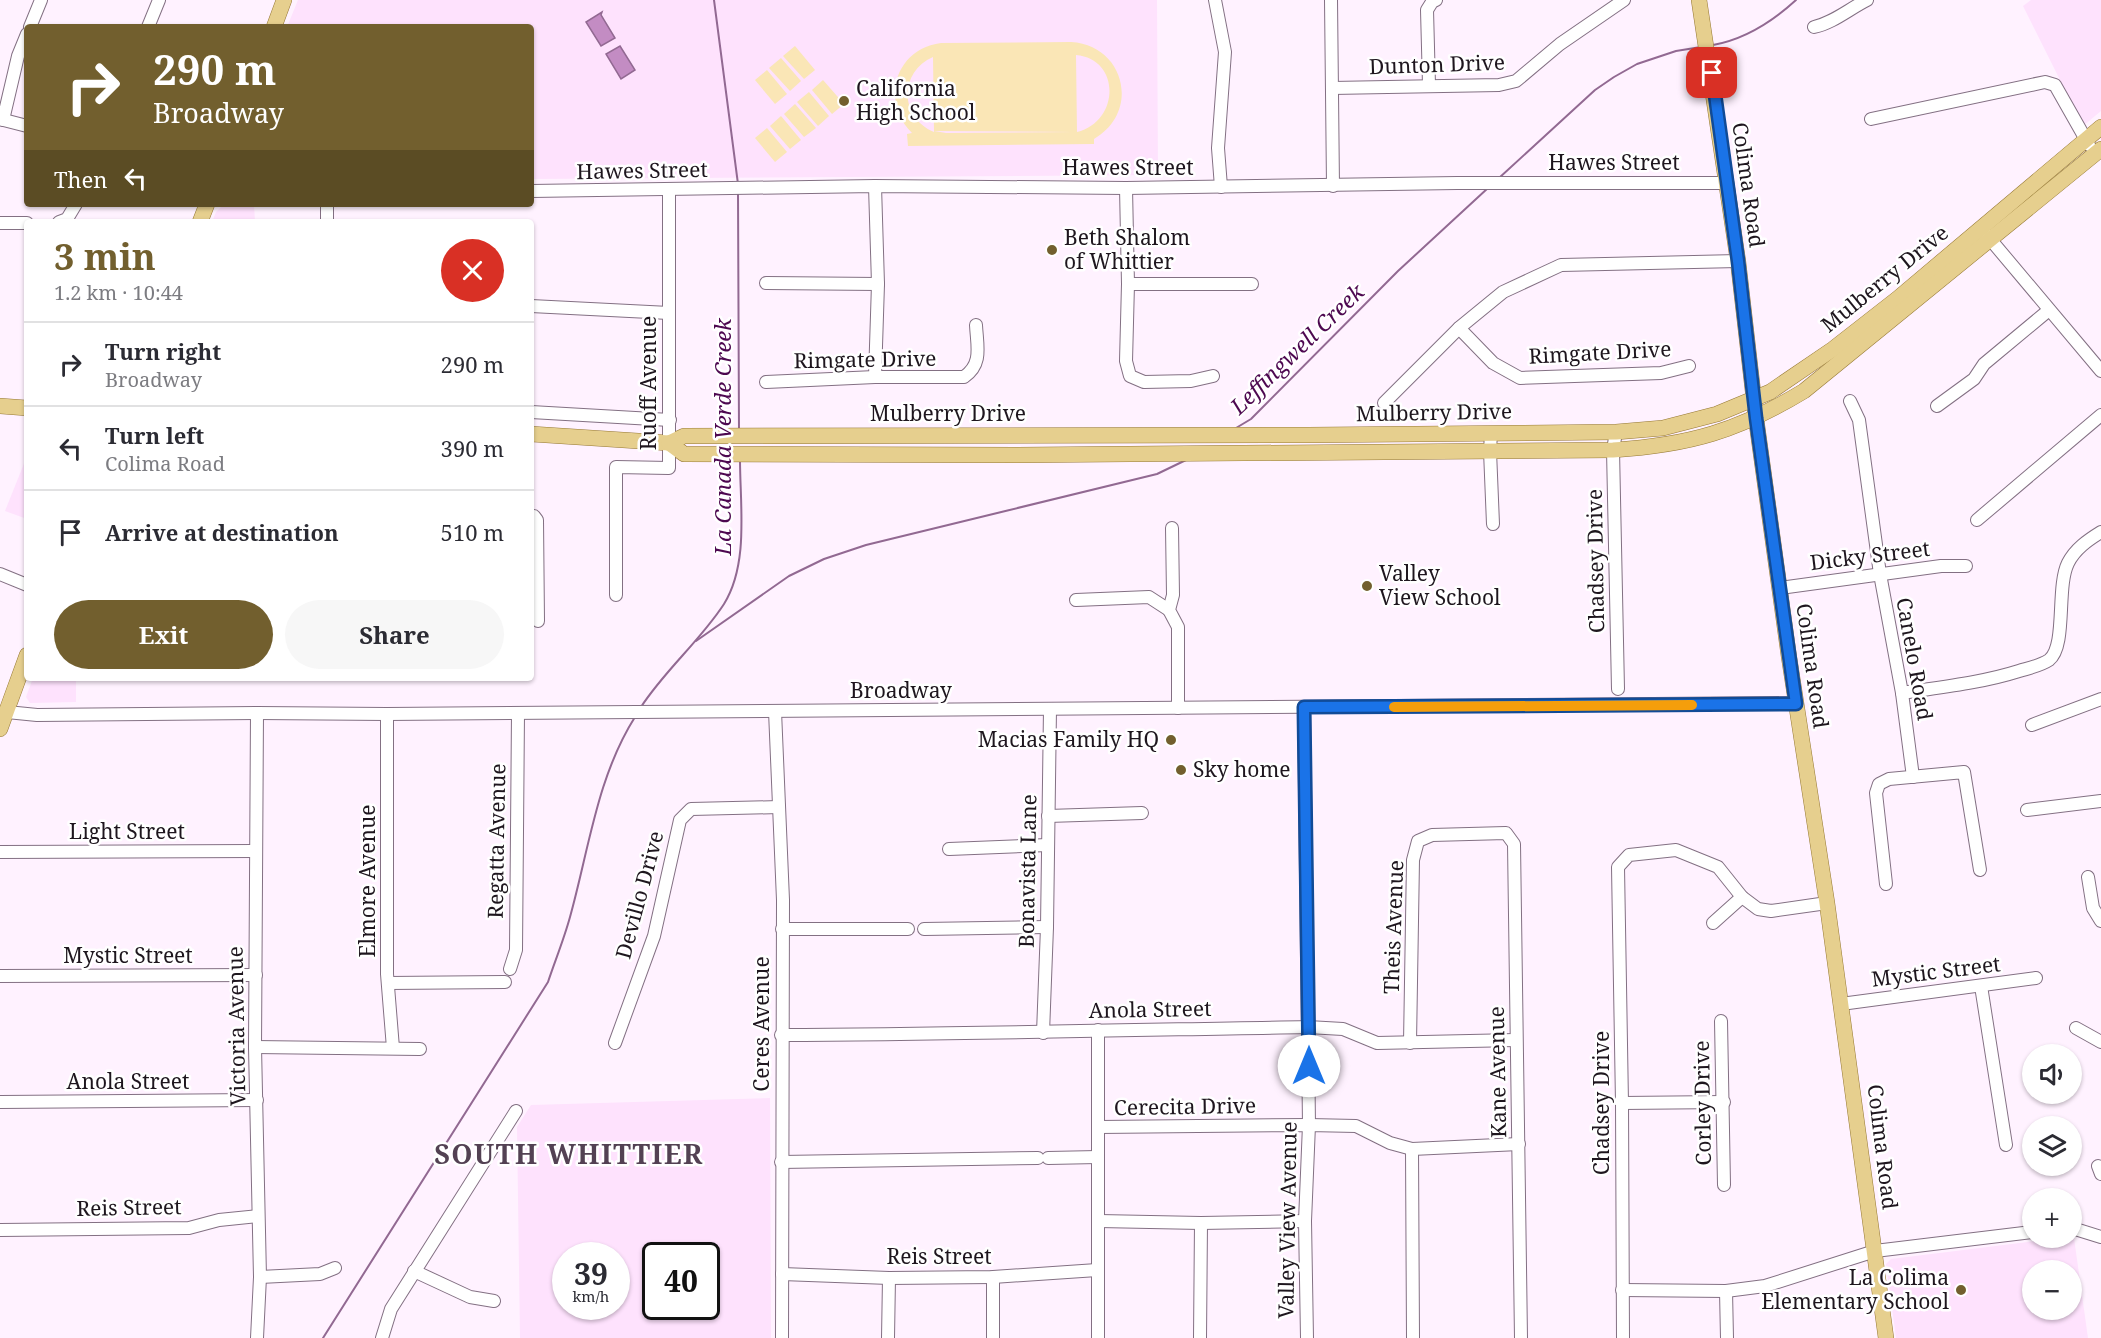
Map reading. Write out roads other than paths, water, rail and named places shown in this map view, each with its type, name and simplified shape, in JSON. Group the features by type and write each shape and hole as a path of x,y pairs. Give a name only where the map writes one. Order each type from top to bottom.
{"main road":[{"path":"275,24 284,0"},
{"name":"Colima Road","path":"1699,0 1712,73 1738,261 1756,418 1796,704 1827,903 1886,1338"},
{"name":"Mulberry Drive","path":"669,443 684,454 990,455 1613,450 1649,448 1684,442 1735,428 1804,391 1985,234 2101,127"},
{"name":"Mulberry Drive","path":"534,434 669,443 684,436 739,435 1263,435 1616,432 1664,428 1717,414 1770,392 1833,349 1897,299 2098,152"},
{"path":"0,406 24,408"},
{"path":"990,455 1012,448 1053,447 1062,443 1066,435"},
{"path":"0,729 24,664"}],"street":[{"path":"31,24 41,0"},
{"path":"149,24 159,0"},
{"path":"1215,0 1225,52 1218,148 1221,187"},
{"path":"1330,0 1334,186"},
{"path":"1429,85 1427,10 1436,0"},
{"path":"1814,27 1831,22 1842,13 1867,0"},
{"name":"Dunton Drive","path":"1332,88 1429,85 1499,86 1516,81 1560,44 1620,1"},
{"path":"24,41 18,56 2,120 24,125"},
{"path":"1871,119 2045,82 2055,85 2086,140 2098,152"},
{"name":"Hawes Street","path":"534,191 874,186 1126,188 1457,183 1726,183"},
{"path":"874,186 878,284 875,377"},
{"path":"1126,188 1128,284 1126,361 1130,376 1144,382 1191,381 1213,376"},
{"name":"Ruoff Avenue","path":"616,595 616,467 669,468 669,190"},
{"path":"0,223 24,224"},
{"path":"1985,234 2101,371"},
{"path":"1384,403 1459,328 1503,292 1561,265 1738,261"},
{"path":"766,283 878,284"},
{"path":"1128,284 1252,284"},
{"path":"534,306 669,313"},
{"path":"1937,406 1974,379 1984,364 2049,310"},
{"name":"Rimgate Drive","path":"766,382 875,377 964,377 977,363 976,325"},
{"name":"Rimgate Drive","path":"1459,328 1493,363 1520,378 1661,373 1689,366"},
{"name":"Canelo Road","path":"1850,400 1859,420 1880,574 1902,693 1913,777"},
{"path":"534,412 670,420"},
{"path":"1977,520 2101,415"},
{"name":"Chadsey Drive","path":"1616,432 1613,450 1618,688"},
{"path":"1491,433 1493,524"},
{"path":"534,516 537,520 538,621"},
{"path":"1169,610 1173,595 1173,528"},
{"path":"1902,693 1989,680 2050,659 2058,646 2063,576 2069,561 2082,545 2101,532"},
{"name":"Dicky Street","path":"1780,588 1941,566 1966,566"},
{"path":"0,574 24,584"},
{"path":"1076,600 1149,597 1169,610 1178,627 1178,708"},
{"path":"2032,725 2101,699"},
{"name":"Broadway","path":"7,712 37,715 650,713 1796,704"},
{"name":"Valley View Avenue","path":"1304,707 1309,1125 1305,1221 1306,1338"},
{"name":"Bonavista Lane","path":"1043,1033 1050,709"},
{"name":"Ceres Avenue","path":"775,711 782,929 782,1338"},
{"name":"Victoria Avenue","path":"257,713 255,1047 260,1277 257,1338"},
{"name":"Regatta Avenue","path":"510,969 516,951 518,713"},
{"name":"Elmore Avenue","path":"387,714 388,983 393,1048"},
{"path":"1886,884 1876,793 1879,784 1889,780 1964,772 1980,870"},
{"path":"2027,810 2101,801"},
{"name":"Devillo Drive","path":"615,1043 654,936 680,820 691,809 779,807"},
{"path":"1048,816 1142,813"},
{"name":"Kane Avenue","path":"1480,834 1506,833 1514,844 1521,1338"},
{"name":"Theis Avenue","path":"1410,1043 1413,860 1418,841 1432,835 1480,834"},
{"path":"949,849 1048,844"},
{"name":"Chadsey Drive","path":"1623,1338 1618,867 1629,855 1676,850 1718,867 1742,897"},
{"name":"Light Street","path":"0,852 255,851"},
{"path":"2088,877 2093,908 2101,921"},
{"path":"1713,923 1742,897 1758,909 1771,911 1827,903"},
{"path":"924,929 1047,927"},
{"path":"782,929 908,929"},
{"name":"Mystic Street","path":"0,976 255,975"},
{"name":"Mystic Street","path":"1841,1004 2036,978"},
{"path":"388,983 505,982"},
{"path":"1981,986 2006,1145"},
{"name":"Corley Drive","path":"1721,1021 1724,1185"},
{"name":"Anola Street","path":"781,1035 1043,1033 1308,1027 1343,1029 1377,1043 1516,1041"},
{"path":"2076,1028 2101,1041"},
{"path":"1098,1030 1098,1338"},
{"path":"255,1047 420,1049"},
{"name":"Anola Street","path":"0,1102 257,1100"},
{"path":"1622,1103 1724,1102"},
{"path":"381,1338 391,1309 516,1111"},
{"name":"Cerecita Drive","path":"1099,1127 1356,1126 1390,1143 1412,1149 1519,1144"},
{"path":"1412,1149 1413,1338"},
{"path":"781,1162 1098,1157"},
{"name":"Reis Street","path":"0,1230 189,1228 219,1220 258,1216"},
{"path":"1099,1221 1201,1223 1305,1221"},
{"path":"1200,1338 1201,1223"},
{"path":"2082,1229 2099,1232"},
{"path":"1622,1290 1726,1291 1765,1286 1875,1251 2022,1233"},
{"path":"260,1277 320,1274 335,1268"},
{"name":"Reis Street","path":"782,1275 889,1278 993,1277 1097,1270"},
{"path":"414,1271 470,1297 494,1301"},
{"path":"993,1277 993,1338"},
{"path":"888,1338 889,1278"},
{"path":"1726,1291 1727,1338"}],"waterway":[{"name":"La Canada Verde Creek","path":"714,0 738,184"},
{"name":"Leffingwell Creek","path":"1713,45 1747,34 1778,15 1796,0"},
{"name":"Leffingwell Creek","path":"1499,178 1595,90 1614,77 1637,64 1676,51 1701,47"},
{"name":"Leffingwell Creek","path":"1236,428 1251,419 1398,271 1488,188"},
{"name":"La Canada Verde Creek","path":"738,193 739,430"},
{"name":"La Canada Verde Creek","path":"641,707 650,693 715,618 732,588 740,553 742,515 740,460"},
{"name":"Leffingwell Creek","path":"696,641 789,576 824,559 866,545 1157,474 1186,460"},
{"name":"La Canada Verde Creek","path":"323,1338 548,982 570,917 595,814 611,764 635,717"}],"place":[{"name":"California High School","path":"844,101"},
{"name":"Beth Shalom of Whittier","path":"1052,250"},
{"name":"Valley View School","path":"1367,586"},
{"name":"Macias Family HQ","path":"1171,740"},
{"name":"Sky home","path":"1181,770"},
{"name":"La Colima Elementary School","path":"1961,1290"}],"district":[{"name":"SOUTH WHITTIER","path":"569,1155"}]}
